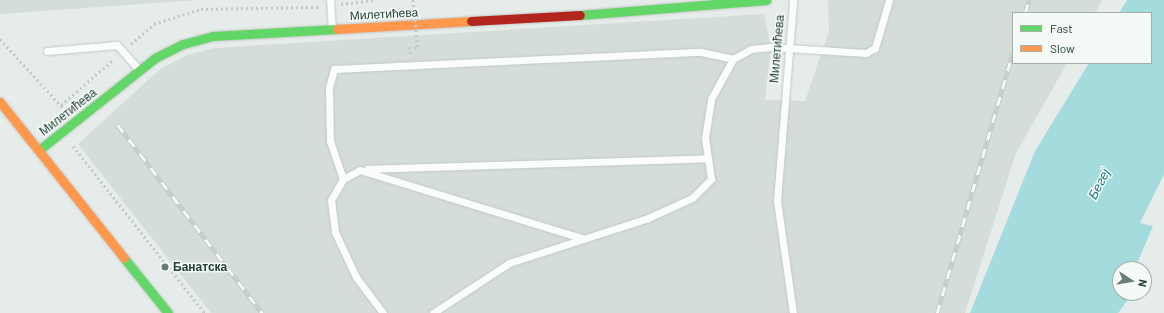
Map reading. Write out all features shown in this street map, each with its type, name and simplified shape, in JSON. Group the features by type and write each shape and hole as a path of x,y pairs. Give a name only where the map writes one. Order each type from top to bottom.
{"main road":[{"name":"Милетићева","path":"39,150 74,124 140,70 183,44 213,36 332,28 639,12 766,0"},
{"path":"0,102 168,313"}],"lane":[{"path":"330,0 332,28"},
{"name":"Милетићева","path":"793,0 777,201 793,313"},
{"path":"433,313 509,263 581,238 648,218 692,198 711,179 705,138 711,99 733,60 751,49 790,46 866,53 875,48 889,0"},
{"path":"47,51 117,45 140,70"},
{"path":"343,179 330,141 330,87 334,69 701,52 733,60"},
{"path":"383,313 356,277 335,232 331,200 343,179 360,170 708,158"},
{"path":"360,170 581,238"}],"path":[{"path":"409,48 418,47 413,0"},
{"path":"0,39 61,105 74,124 69,141 205,313"}],"shaded area":[{"path":"0,0 197,0 0,14"},
{"path":"828,0 1102,0 1096,12 1012,12 1012,64 1066,64 1016,153 965,313 211,313 78,144 159,70 185,56 214,48 764,14 771,47 765,100 805,101 829,31"}],"water":[{"name":"Бегеј","path":"1127,0 1164,0 1164,174 1140,223 1153,226 1138,261 1112,261 1112,301 1127,301 1118,313 970,313 1035,151 1088,64 1152,64 1152,12 1120,12"}],"railway":[{"path":"1025,12 1029,0"},
{"path":"937,313 1012,55"},
{"path":"118,125 262,313"}],"traffic: fast":[{"path":"580,15 766,0"},
{"path":"39,150 155,58 183,44 213,36 337,29"},
{"path":"124,258 168,313"}],"traffic: slow":[{"path":"337,29 471,21"},
{"path":"0,102 124,258"}],"traffic: jam":[{"path":"471,21 580,15"}],"place":[{"name":"Банатска","path":"165,267"}]}
